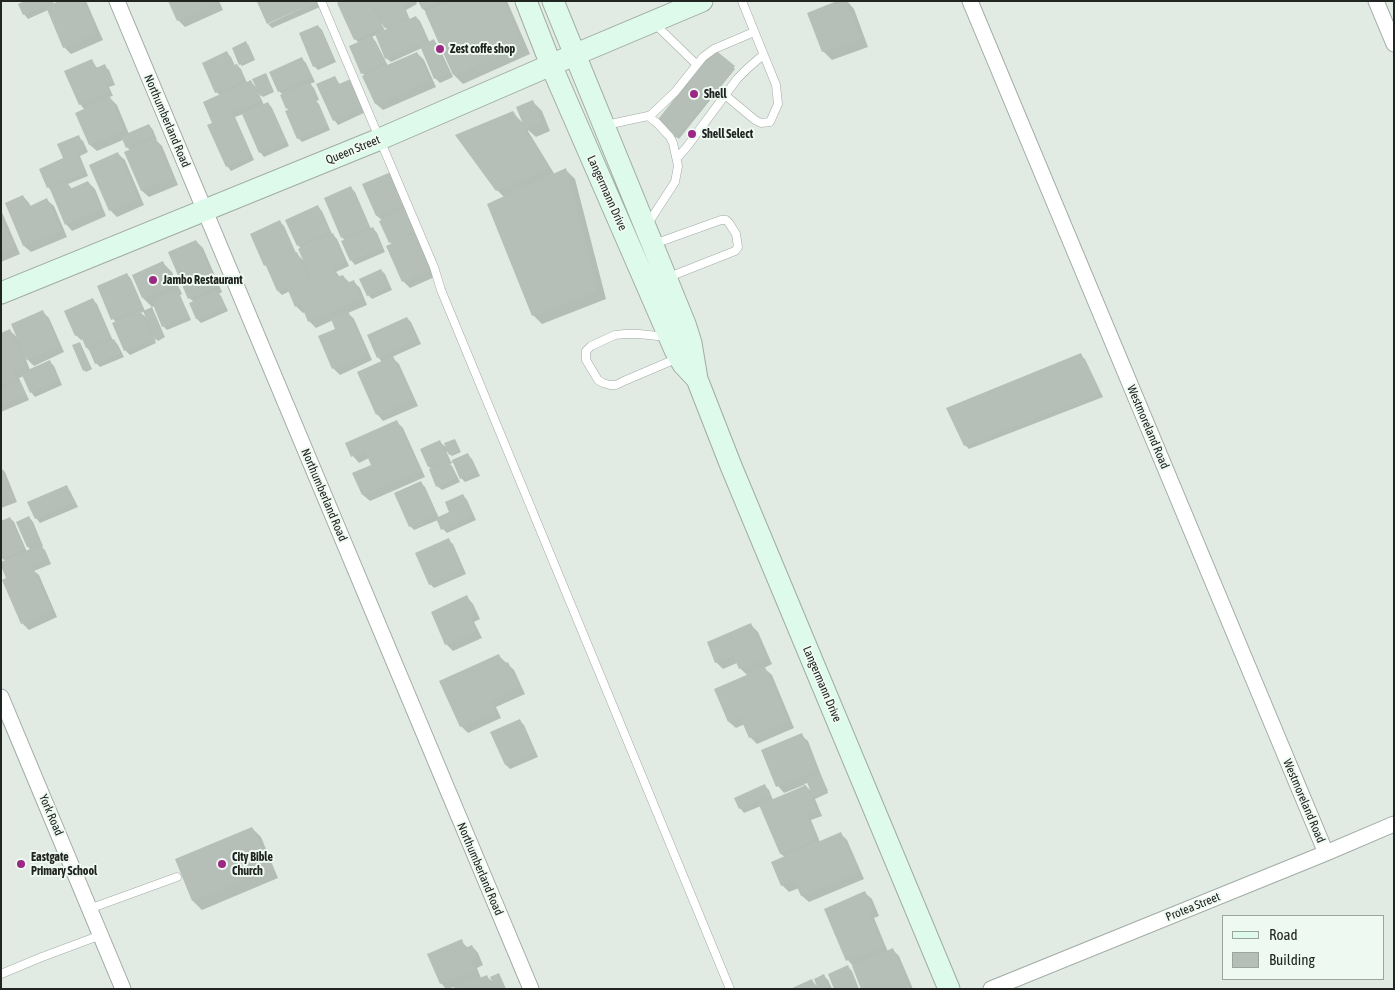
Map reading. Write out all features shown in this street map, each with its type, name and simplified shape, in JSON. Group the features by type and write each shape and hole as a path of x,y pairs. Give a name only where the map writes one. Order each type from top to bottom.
{"main road":[{"name":"Langermann Drive","path":"526,1 551,65 669,337 679,357 697,380"},
{"name":"Langermann Drive","path":"553,1 686,324 697,380 949,989"},
{"name":"Queen Street","path":"1,293 380,139 574,54 702,1"}],"street":[{"name":"Northumberland Road","path":"117,1 531,989"},
{"name":"Westmoreland Road","path":"970,1 1326,854"},
{"path":"1376,1 1394,44"},
{"name":"York Road","path":"1,697 123,989"},
{"name":"Protea Street","path":"991,989 1326,854 1394,824"}],"lane":[{"path":"321,1 380,139 730,989"},
{"path":"725,95 761,123 770,122 778,98 776,85 742,1"},
{"path":"653,22 696,64"},
{"path":"604,126 648,116 658,110 675,92 696,64 714,49 754,32"},
{"path":"677,158 737,79 763,55"},
{"path":"648,116 670,137 677,158 677,175 649,235"},
{"path":"649,235 721,220 729,222 736,234 738,247 734,251 667,278"},
{"path":"669,337 639,334 615,335 586,350 586,360 598,380 610,385 616,385 679,357"},
{"path":"89,909 177,877"},
{"path":"1,974 101,935"}],"building":[{"path":"25,1 55,1 23,15 18,4"},
{"path":"59,1 83,1 97,33 63,48 46,7"},
{"path":"168,1 216,1 217,3 177,21"},
{"path":"318,1 267,24 257,2"},
{"path":"340,1 370,1 382,27 354,40 337,3"},
{"path":"373,1 411,1 402,5 408,17 384,28"},
{"path":"418,1 440,1 422,9"},
{"path":"450,1 503,1 522,45 453,75 425,12"},
{"path":"837,1 846,1 860,38 822,52 807,13"},
{"path":"416,16 427,40 385,59 375,34"},
{"path":"318,25 333,58 313,67 299,33"},
{"path":"372,36 385,63 361,74 349,46"},
{"path":"434,39 449,73 434,79 420,46"},
{"path":"246,41 254,58 239,65 232,48"},
{"path":"714,49 735,66 676,138 656,122"},
{"path":"227,51 234,65 237,64 244,80 215,93 202,63"},
{"path":"417,52 430,80 375,104 362,76"},
{"path":"302,57 311,77 278,92 269,72"},
{"path":"92,59 96,68 105,64 112,80 105,83 109,91 79,105 64,71"},
{"path":"266,73 273,90 260,96 252,79"},
{"path":"335,76 339,84 353,78 365,107 333,121 316,84"},
{"path":"251,80 260,100 218,119 232,114 251,156 226,167 207,125 212,123 203,102"},
{"path":"310,82 316,96 286,109 280,95"},
{"path":"110,97 124,130 89,145 75,113"},
{"path":"315,98 327,125 297,139 285,111"},
{"path":"533,100 542,122 525,129 516,107"},
{"path":"268,102 286,141 259,153 242,114"},
{"path":"513,111 549,168 496,191 455,135"},
{"path":"149,124 154,135 126,148 121,136"},
{"path":"79,135 84,148 76,152 85,171 47,188 39,169 63,158 57,144"},
{"path":"155,138 172,178 141,191 124,152"},
{"path":"118,152 138,198 109,211 89,165"},
{"path":"566,168 598,290 532,316 487,204"},
{"path":"391,172 405,204 376,216 362,184"},
{"path":"88,181 101,209 65,225 50,189 67,182 70,189"},
{"path":"351,186 368,226 341,238 324,198"},
{"path":"23,195 28,207 47,198 61,230 23,246 5,203"},
{"path":"318,205 330,231 297,246 285,220"},
{"path":"405,209 415,231 389,243 379,221"},
{"path":"1,217 14,247 1,253"},
{"path":"280,220 294,252 264,266 250,234"},
{"path":"373,227 382,247 350,261 341,241"},
{"path":"418,232 433,268 402,282 386,246"},
{"path":"333,233 345,262 333,267 337,277 343,275 347,283 354,280 361,298 308,322 301,304 295,307 287,288 311,278 298,249"},
{"path":"196,240 217,286 188,299 168,252"},
{"path":"297,252 308,277 277,291 266,266"},
{"name":"Jambo Restaurant","path":"163,261 174,285 142,298 132,275"},
{"path":"381,269 389,286 367,296 359,279"},
{"path":"127,273 142,307 111,320 97,286"},
{"path":"177,291 188,316 162,327 152,302"},
{"path":"217,291 225,307 196,319 189,303"},
{"path":"93,298 110,338 86,348 80,334 75,336 64,311"},
{"path":"152,307 164,336 155,340 143,311"},
{"path":"43,310 58,346 26,360 11,324"},
{"path":"140,310 153,339 124,351 112,323"},
{"path":"348,311 367,354 332,369 318,336 335,329 331,319"},
{"path":"407,317 417,340 377,358 367,335"},
{"path":"10,329 26,366 13,372 16,380 1,386 1,333"},
{"path":"114,339 120,353 95,364 89,350"},
{"path":"80,342 91,368 83,371 72,345"},
{"path":"1081,353 1100,393 964,446 946,408"},
{"path":"393,356 412,399 376,415 357,372"},
{"path":"50,360 58,380 30,393 21,373"},
{"path":"20,381 26,395 1,406 1,389"},
{"path":"397,420 419,470 362,495 352,473 371,465 365,451 351,457 345,443"},
{"path":"455,439 460,450 449,455 444,443"},
{"path":"440,440 448,458 428,467 420,449"},
{"path":"468,453 476,471 460,479 452,460"},
{"path":"448,460 456,478 436,487 429,469"},
{"path":"1,467 13,497 1,502"},
{"path":"421,481 436,515 409,527 394,493"},
{"path":"67,485 74,502 35,519 27,502"},
{"path":"463,494 472,516 441,530 436,518 449,512 445,502"},
{"path":"29,516 40,542 27,547 16,522"},
{"path":"10,517 24,549 1,559 1,521"},
{"path":"449,538 462,570 429,585 415,553"},
{"path":"41,544 47,559 21,571 32,567 51,610 21,624 2,580 6,578 1,562"},
{"path":"467,595 475,613 469,615 476,631 445,645 431,612"},
{"path":"751,623 766,658 739,669 733,655 715,663 707,642"},
{"path":"499,654 503,664 508,662 519,687 490,700 496,711 460,727 439,681"},
{"path":"765,667 788,721 749,738 740,717 728,722 714,689"},
{"path":"520,719 534,752 505,765 490,732"},
{"path":"802,733 817,770 776,787 761,750"},
{"path":"820,773 828,791 813,797 806,780"},
{"path":"765,784 770,796 739,809 734,798"},
{"path":"806,785 816,809 805,814 816,839 780,854 759,805"},
{"name":"City Bible Church","path":"252,827 270,868 192,901 175,859"},
{"path":"841,832 858,872 801,896 794,880 781,886 771,862"},
{"path":"865,891 873,909 868,911 883,946 846,961 824,909"},
{"path":"462,939 465,948 472,945 477,958 471,961 474,970 440,984 427,954"},
{"path":"893,948 910,989 861,989 852,966"},
{"path":"848,965 858,989 834,989 828,974"},
{"path":"499,973 505,987 495,989 490,977"},
{"path":"824,974 830,989 818,989 814,979"},
{"path":"487,975 493,989 453,989"},
{"path":"812,979 816,989 790,989"}],"place":[{"name":"Zest coffe shop","path":"440,49"},
{"name":"Shell","path":"694,94"},
{"name":"Shell Select","path":"692,134"},
{"name":"Jambo Restaurant","path":"153,280"},
{"name":"Eastgate Primary School","path":"21,864"},
{"name":"City Bible Church","path":"222,864"}]}
